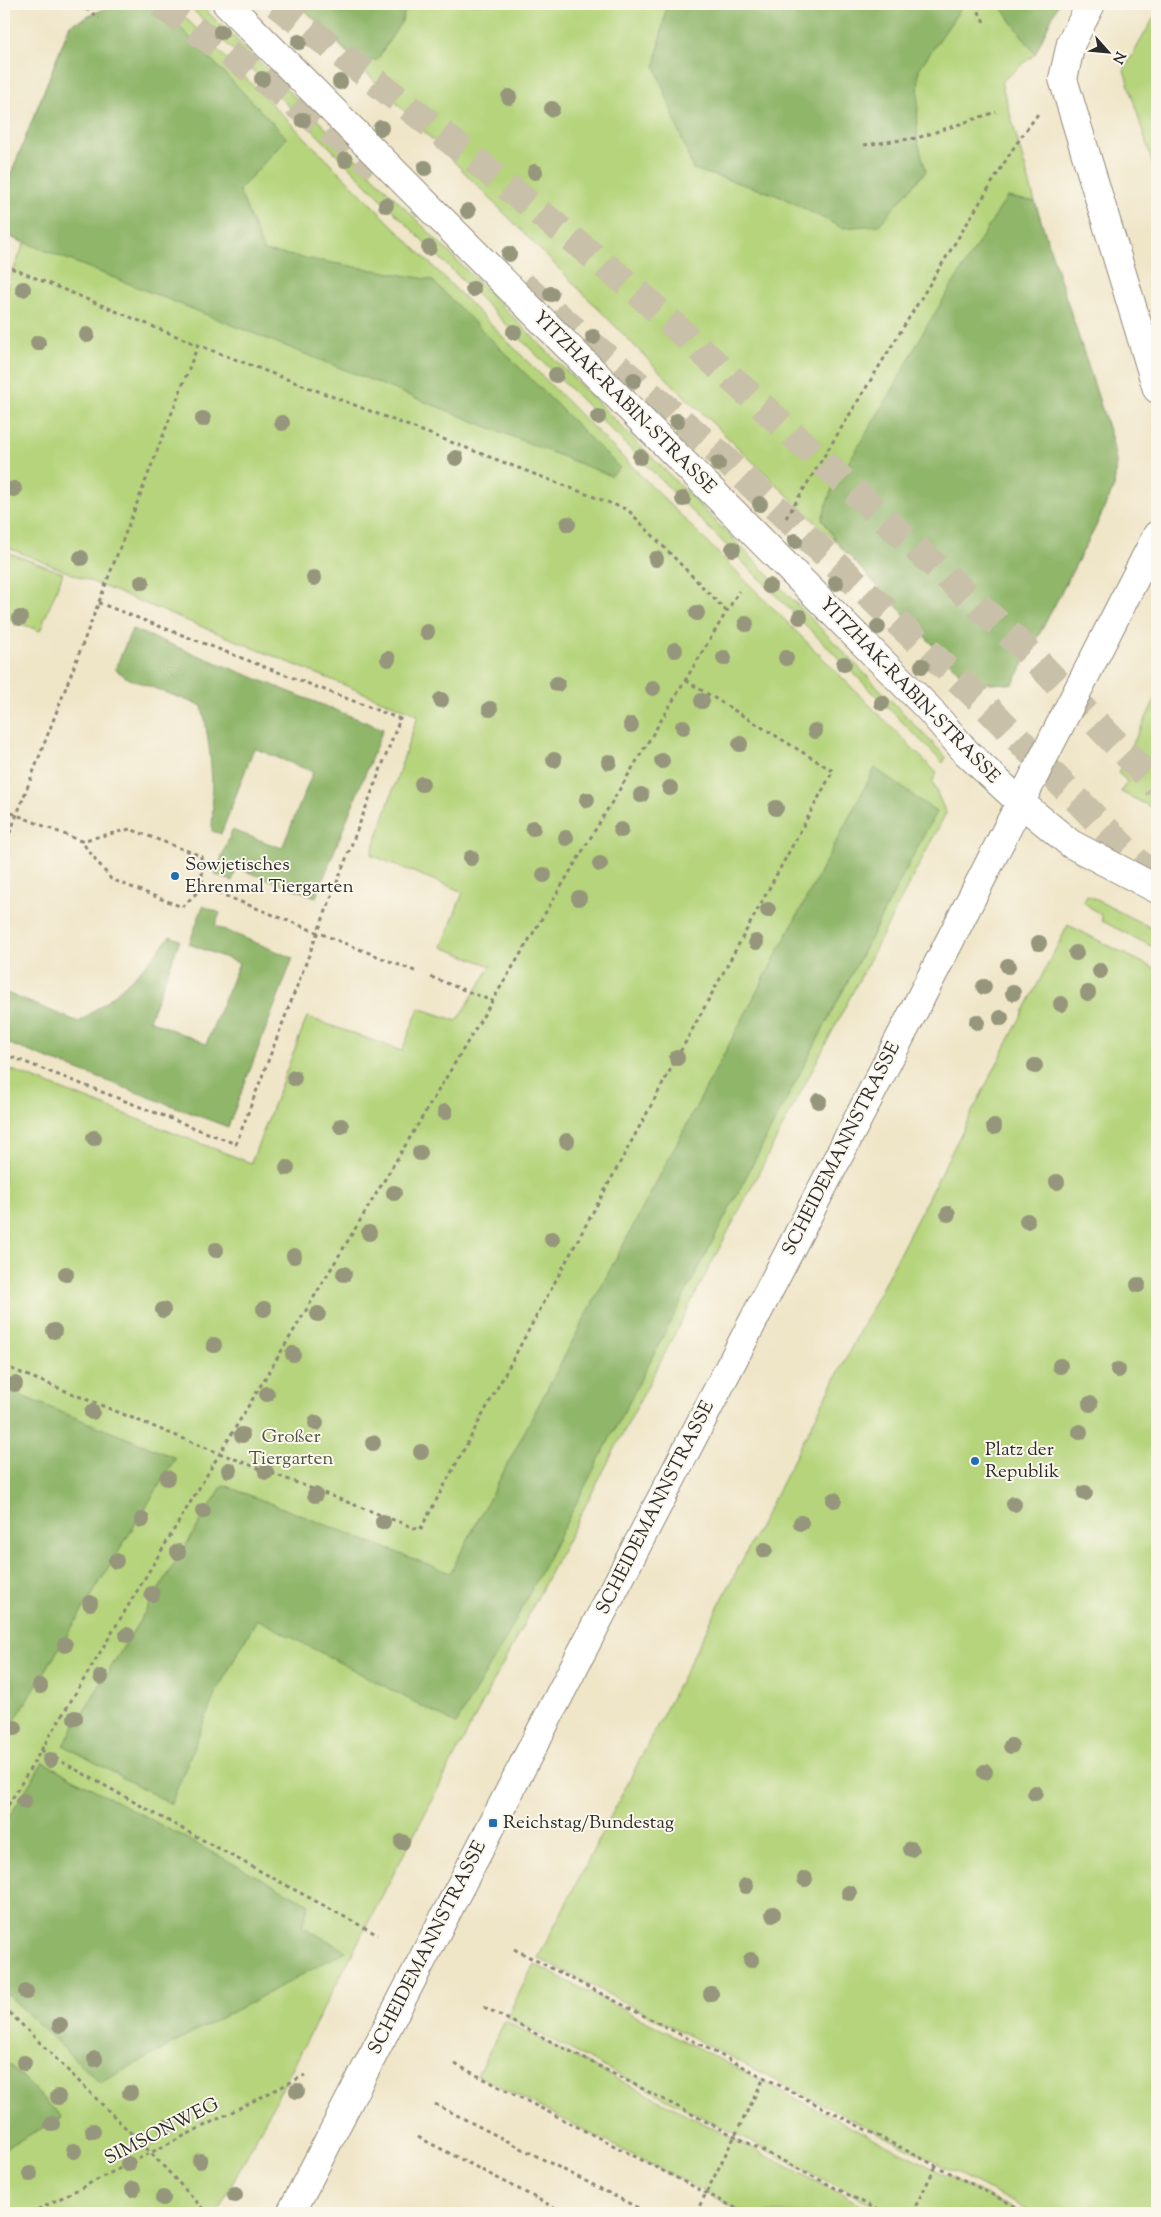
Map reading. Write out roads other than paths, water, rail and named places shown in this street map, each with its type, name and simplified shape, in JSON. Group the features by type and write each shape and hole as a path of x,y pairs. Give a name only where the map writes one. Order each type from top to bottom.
{"street":[{"name":"YITZHAK-RABIN-STRASSE","path":"227,4 922,702 954,740 1021,803 1071,844 1157,889"},
{"path":"1092,4 1071,44 1063,79 1157,389"},
{"name":"SCHEIDEMANNSTRASSE","path":"291,2213 1021,803 1157,535"}],"tunnel":[{"path":"160,4 249,68 376,167"},
{"path":"276,4 439,131 641,295 1019,643 1157,786"},
{"path":"522,285 717,452 981,701 1157,882"}],"place":[{"name":"Sowjetisches Ehrenmal Tiergarten","path":"175,876"},
{"name":"Platz der Republik","path":"975,1461"},
{"name":"Reichstag/Bundestag","path":"493,1823"}],"park label":[{"name":"Großer Tiergarten","path":"291,1448"}]}
